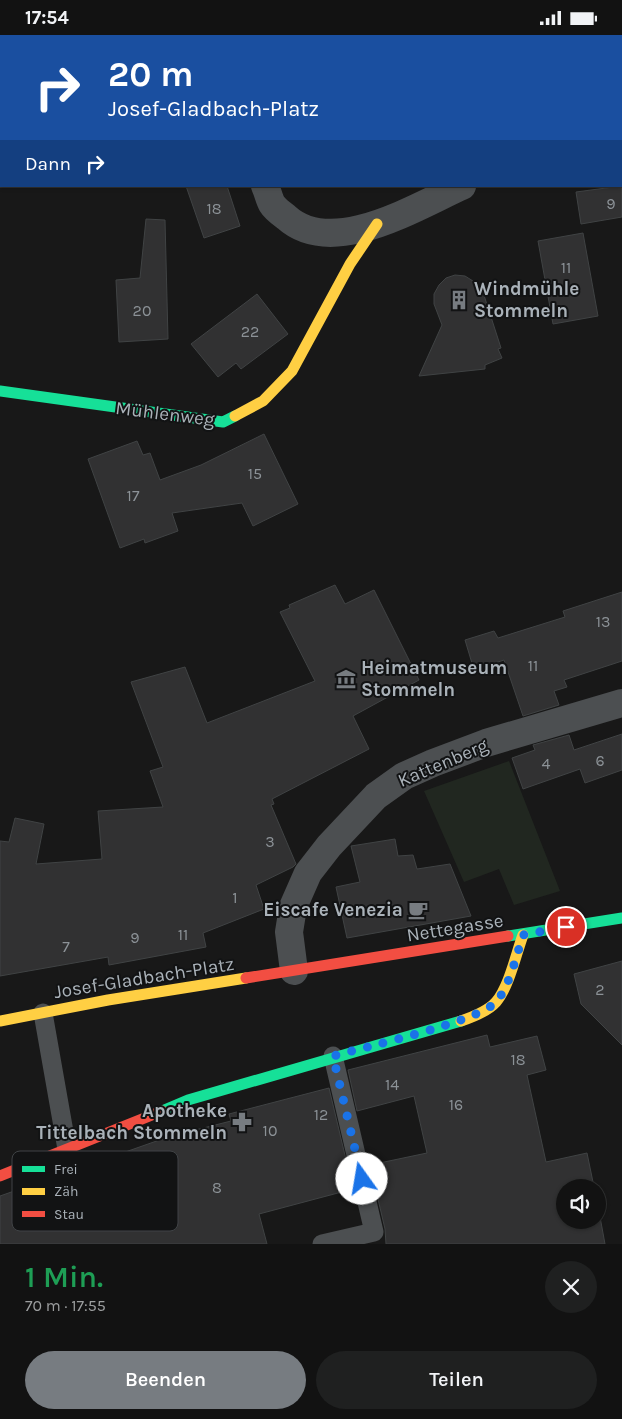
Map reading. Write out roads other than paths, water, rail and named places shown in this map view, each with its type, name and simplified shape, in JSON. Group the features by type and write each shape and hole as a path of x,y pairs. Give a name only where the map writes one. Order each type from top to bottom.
{"street":[{"path":"269,196 291,222 312,232 344,233 359,231 377,224 460,187"},
{"name":"Mühlenweg","path":"0,391 222,422 264,401 292,371 350,264 377,224"},
{"name":"Kattenberg","path":"294,971 289,932 293,907 308,873 329,846 376,796 404,776 486,743 622,703"},
{"name":"Nettegasse","path":"294,971 622,918"},
{"path":"62,1151 188,1100 333,1056 474,1017 496,1002 508,978 523,935"},
{"name":"Josef-Gladbach-Platz","path":"0,1021 294,971"},
{"path":"0,1176 12,1171"}],"lane":[{"path":"43,1013 67,1149"},
{"path":"322,1244 374,1232 333,1056"}],"place":[{"name":"Windmühle Stommeln","path":"459,300"},
{"name":"Heimatmuseum Stommeln","path":"346,679"},
{"name":"Eiscafe Venezia","path":"418,910"},
{"name":"Apotheke Tittelbach Stommeln","path":"242,1122"}]}
